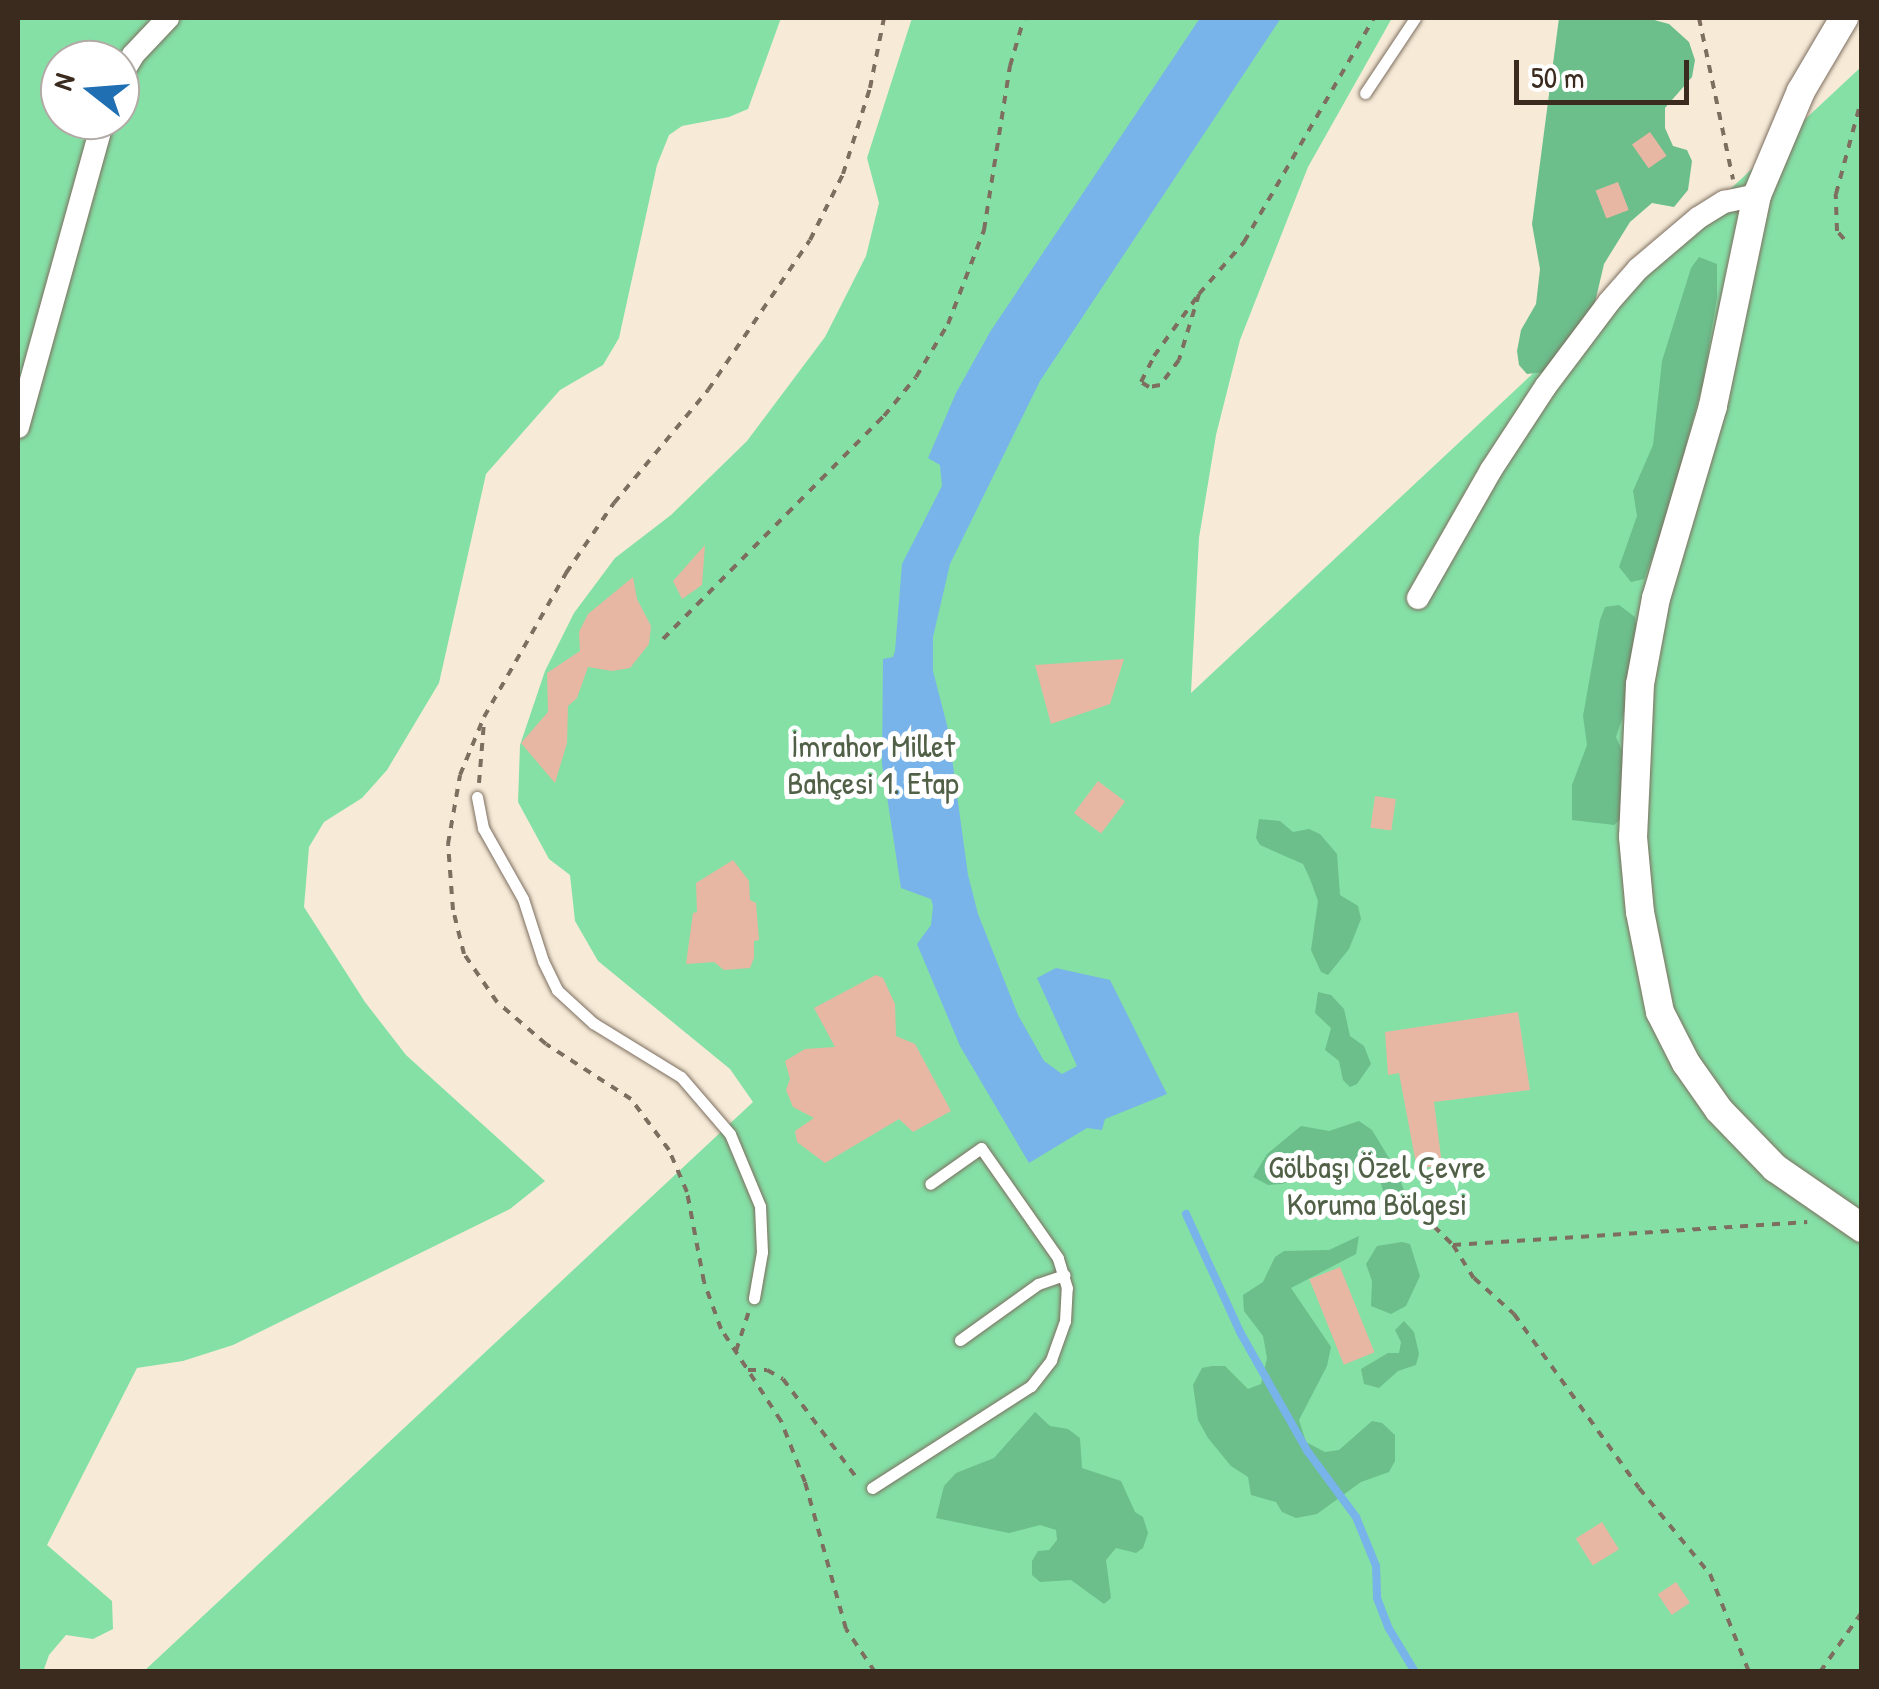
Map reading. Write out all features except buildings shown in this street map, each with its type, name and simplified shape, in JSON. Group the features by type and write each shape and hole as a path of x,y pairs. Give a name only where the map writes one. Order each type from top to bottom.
{"street":[{"path":"140,48 168,18"},
{"path":"1844,18 1801,91 1747,197 1713,406 1656,598 1640,684 1633,837 1640,912 1660,1012 1686,1062 1718,1110 1774,1168 1862,1228"},
{"path":"18,427 97,140"},
{"path":"1418,598 1491,470 1546,386 1609,302 1666,242 1698,218 1747,197"}],"lane":[{"path":"1366,94 1415,18"},
{"path":"477,797 484,828 517,885 543,961 558,990 594,1023 681,1078 730,1134 760,1206 762,1252 754,1298"},
{"path":"872,1488 1040,1378 1063,1331 1067,1299 1058,1258 982,1148 930,1184"},
{"path":"960,1340 1038,1284 1064,1275"}],"path":[{"path":"875,1672 846,1629 805,1482 781,1421 721,1329 704,1282 687,1192 668,1150 631,1099 546,1044 497,1002 464,954 454,910 448,844 460,775 484,718 576,559 614,503 708,390 810,240 843,174 870,88 884,18"},
{"path":"663,639 884,416 916,376 948,324 984,230 1010,66 1024,18"},
{"path":"1199,294 1179,360 1160,386 1149,387 1141,382 1144,373 1199,294 1244,242 1374,18"},
{"path":"1698,18 1747,197"},
{"path":"1844,239 1837,230 1836,194 1862,98"},
{"path":"477,797 484,718"},
{"path":"1411,1204 1452,1245 1474,1278 1514,1314 1639,1488 1710,1574 1749,1672"},
{"path":"1452,1245 1808,1222 1837,1212"},
{"path":"736,1351 754,1298"},
{"path":"748,1370 767,1370 783,1379 838,1456 862,1484 872,1488"},
{"path":"1820,1672 1862,1612"}],"green space":[{"path":"18,18 781,18 748,109 729,117 682,126 669,135 657,165 619,338 603,365 560,390 486,474 439,683 387,770 362,798 324,822 309,847 304,907 365,1002 406,1055 545,1181 510,1209 233,1345 183,1361 137,1368 47,1545 112,1601 113,1629 93,1639 66,1635 49,1655 43,1672 18,1671"},
{"name":"Gölbaşı Özel Çevre Koruma Bölgesi","path":"912,18 1392,18 1308,167 1240,340 1216,435 1199,538 1191,693 1861,67 1861,1671 143,1672 753,1102 730,1069 598,961 575,921 570,875 549,859 518,802 520,745 545,671 574,613 615,558 671,515 747,441 825,337 866,256 879,203 867,158"},
{"path":"1559,18 1647,18 1669,24 1689,42 1695,60 1692,77 1665,108 1665,128 1673,146 1687,150 1692,161 1688,190 1674,207 1652,203 1630,222 1604,264 1593,311 1546,372 1527,374 1519,365 1517,351 1521,330 1536,304 1540,269 1532,224"},
{"path":"1699,257 1717,264 1717,297 1703,382 1686,445 1685,469 1644,579 1631,582 1619,567 1637,516 1633,491 1653,445 1662,361 1691,268"},
{"path":"1619,605 1635,617 1637,631 1628,701 1616,737 1628,764 1627,812 1614,825 1572,820 1572,785 1587,745 1583,716 1600,620 1605,607"},
{"path":"1259,819 1280,821 1293,832 1309,829 1320,834 1337,854 1340,895 1358,906 1361,919 1349,949 1328,975 1321,972 1311,950 1318,901 1310,879 1303,864 1260,845 1256,838"},
{"path":"1318,992 1331,995 1344,1009 1350,1036 1364,1046 1371,1064 1357,1084 1350,1087 1343,1080 1339,1061 1325,1050 1331,1028 1315,1013"},
{"path":"1359,1121 1372,1130 1395,1168 1404,1190 1402,1196 1385,1197 1378,1174 1360,1163 1337,1164 1282,1184 1268,1185 1253,1177 1267,1154 1301,1126 1329,1131"},
{"path":"1359,1236 1356,1254 1291,1288 1331,1347 1327,1366 1299,1420 1306,1442 1325,1452 1339,1450 1372,1421 1382,1423 1395,1435 1395,1461 1389,1472 1361,1482 1317,1514 1296,1518 1282,1512 1276,1502 1251,1495 1248,1477 1231,1466 1198,1420 1193,1385 1202,1368 1212,1366 1225,1366 1248,1389 1261,1384 1267,1358 1263,1336 1244,1311 1243,1295 1263,1282 1275,1257 1284,1251 1329,1250"},
{"path":"1410,1244 1420,1276 1406,1306 1391,1314 1371,1306 1372,1281 1366,1264 1377,1246"},
{"path":"1404,1321 1414,1332 1419,1354 1416,1365 1398,1371 1379,1388 1364,1384 1361,1369 1388,1353 1399,1353 1401,1342 1395,1330"},
{"path":"1035,1412 1050,1426 1068,1429 1080,1438 1082,1468 1121,1481 1135,1512 1143,1517 1148,1533 1143,1548 1136,1553 1116,1548 1106,1560 1111,1598 1104,1604 1071,1580 1040,1582 1032,1575 1032,1561 1038,1551 1049,1550 1057,1540 1056,1530 1040,1525 1009,1533 936,1518 944,1486 956,1473 994,1458"}],"water":[{"path":"1200,18 1281,18 1040,381 950,564 933,637 933,671 948,729 968,875 978,914 1018,1015 1044,1061 1062,1074 1077,1066 1037,978 1056,968 1110,980 1167,1094 1105,1119 1102,1130 1087,1128 1029,1163 960,1046 917,944 931,925 933,906 931,899 901,888 882,764 883,659 893,657 895,651 902,564 942,486 940,465 928,458 956,393 990,332"}],"waterway":[{"path":"1186,1214 1240,1332 1308,1452 1356,1517 1376,1566 1377,1598 1388,1627 1415,1672"}],"park label":[{"name":"İmrahor Millet Bahçesi 1. Etap","path":"873,766"}]}
